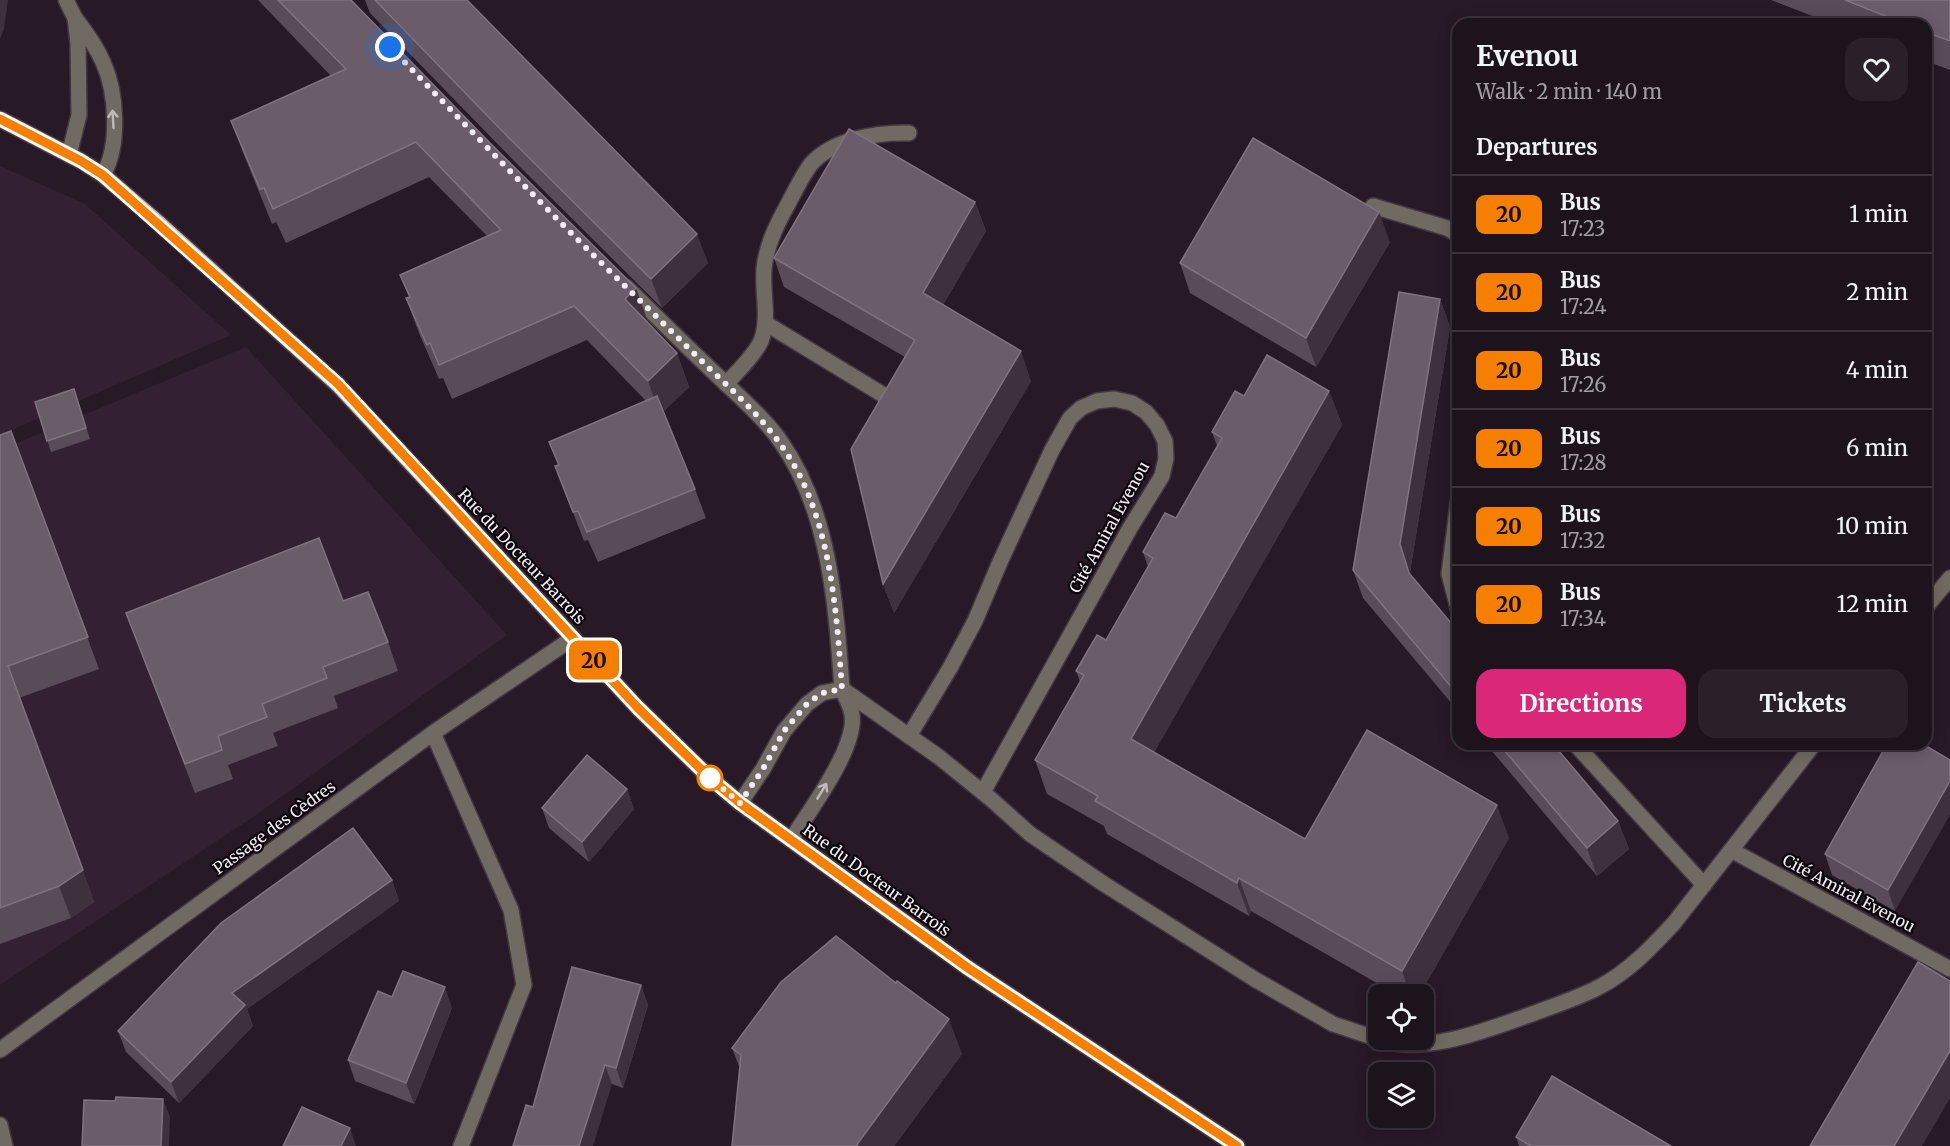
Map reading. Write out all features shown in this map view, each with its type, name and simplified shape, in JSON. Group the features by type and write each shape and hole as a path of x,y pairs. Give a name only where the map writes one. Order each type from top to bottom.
{"main road":[{"name":"Rue du Docteur Barrois","path":"0,119 103,175 338,384 645,714 710,778 740,803 968,968 1237,1146"}],"street":[{"path":"66,0 103,62 111,86 114,138 112,153 103,175"},
{"path":"69,155 79,116 79,70 75,18"},
{"path":"726,384 760,344 765,323 764,267 768,250 777,223 810,165 838,146 884,132 909,133"},
{"path":"1373,206 1452,231"},
{"path":"613,274 754,411 781,442 814,508 825,550 842,689 852,714 852,733 843,756 791,840"},
{"path":"765,323 895,402"},
{"name":"Cité Amiral Evenou","path":"909,736 975,621 1042,470 1070,418 1081,408 1097,401 1114,399 1131,403 1146,412 1157,425 1165,441 1166,458 1162,476 1118,549 983,792"},
{"path":"1452,550 1449,574 1452,585"},
{"path":"1932,600 1950,578"},
{"name":"Passage des Cèdres","path":"0,1050 433,733 573,638"},
{"path":"740,803 763,769 784,731 807,704 822,693 842,689 939,757 1030,834 1104,884 1256,980 1333,1024 1368,1035"},
{"path":"433,733 511,910 524,985 461,1146"},
{"path":"1580,750 1704,885"},
{"path":"1434,1042 1443,1041 1518,1019 1563,1003 1601,986 1622,972 1652,947 1704,885 1809,750"},
{"name":"Cité Amiral Evenou","path":"1731,850 1950,969"},
{"path":"0,1125 5,1146"}],"shaded area":[{"path":"0,166 85,204 231,335 0,435"},
{"path":"246,347 507,635 256,815 0,985 0,450"}],"building":[{"path":"278,0 351,0 636,288 625,299 677,353 648,381 574,306 439,365 430,343 427,345 406,298 410,297 400,275 501,230 416,142 273,209 264,188 260,189 231,121 346,69"},
{"path":"375,0 467,0 697,234 651,279"},
{"path":"1845,0 1950,0 1950,41 1932,34 1932,18 1891,18"},
{"path":"849,129 975,202 923,293 1021,351 883,584 851,449 915,340 774,258"},
{"path":"1253,138 1379,212 1306,338 1180,263"},
{"path":"1399,292 1440,299 1400,544 1409,573 1452,624 1452,688 1353,570"},
{"path":"1267,355 1329,391 1131,739 1305,839 1367,730 1497,805 1402,971 1239,878 1237,883 1095,801 1098,796 1035,760 1084,675 1076,671 1087,652 1097,635 1106,640 1153,558 1143,552 1165,513 1176,518 1222,438 1212,432 1235,391 1244,396"},
{"path":"74,389 86,428 47,441 35,402"},
{"path":"657,396 695,489 587,532 578,511 573,512 555,466 559,465 549,442"},
{"path":"11,431 88,637 8,666 83,870 59,886 0,908 0,435"},
{"path":"319,538 343,601 368,592 388,642 323,667 327,678 262,704 267,717 218,736 222,750 185,764 126,613"},
{"path":"1932,749 1950,760 1950,781 1888,890 1825,854 1884,750"},
{"path":"1504,750 1558,750 1618,821 1587,848"},
{"path":"587,755 627,789 582,842 542,808"},
{"path":"353,828 392,880 232,993 245,1005 171,1082 118,1031 221,923"},
{"path":"836,936 896,983 897,981 949,1019 857,1146 732,1146 741,1055 732,1048 781,982"},
{"path":"1918,962 1950,981 1950,1051 1894,1146 1810,1146"},
{"path":"572,967 641,985 616,1068 605,1065 579,1146 513,1146 526,1105 533,1107"},
{"path":"403,971 445,987 406,1083 348,1060 378,991 392,997"},
{"path":"1552,1076 1671,1146 1531,1146 1516,1137"},
{"path":"116,1097 163,1099 161,1146 82,1146 84,1100 115,1101"},
{"path":"302,1107 350,1128 341,1146 283,1146"}],"bus line":[{"name":"20","path":"0,119 103,175 338,384 638,708 710,778 752,814 841,875 968,968 1237,1146"}],"route":[{"path":"390,47 613,274 754,411 781,442 800,476 814,508 825,550 842,689 822,693 807,704 784,731 763,769 740,803 710,778"}]}
